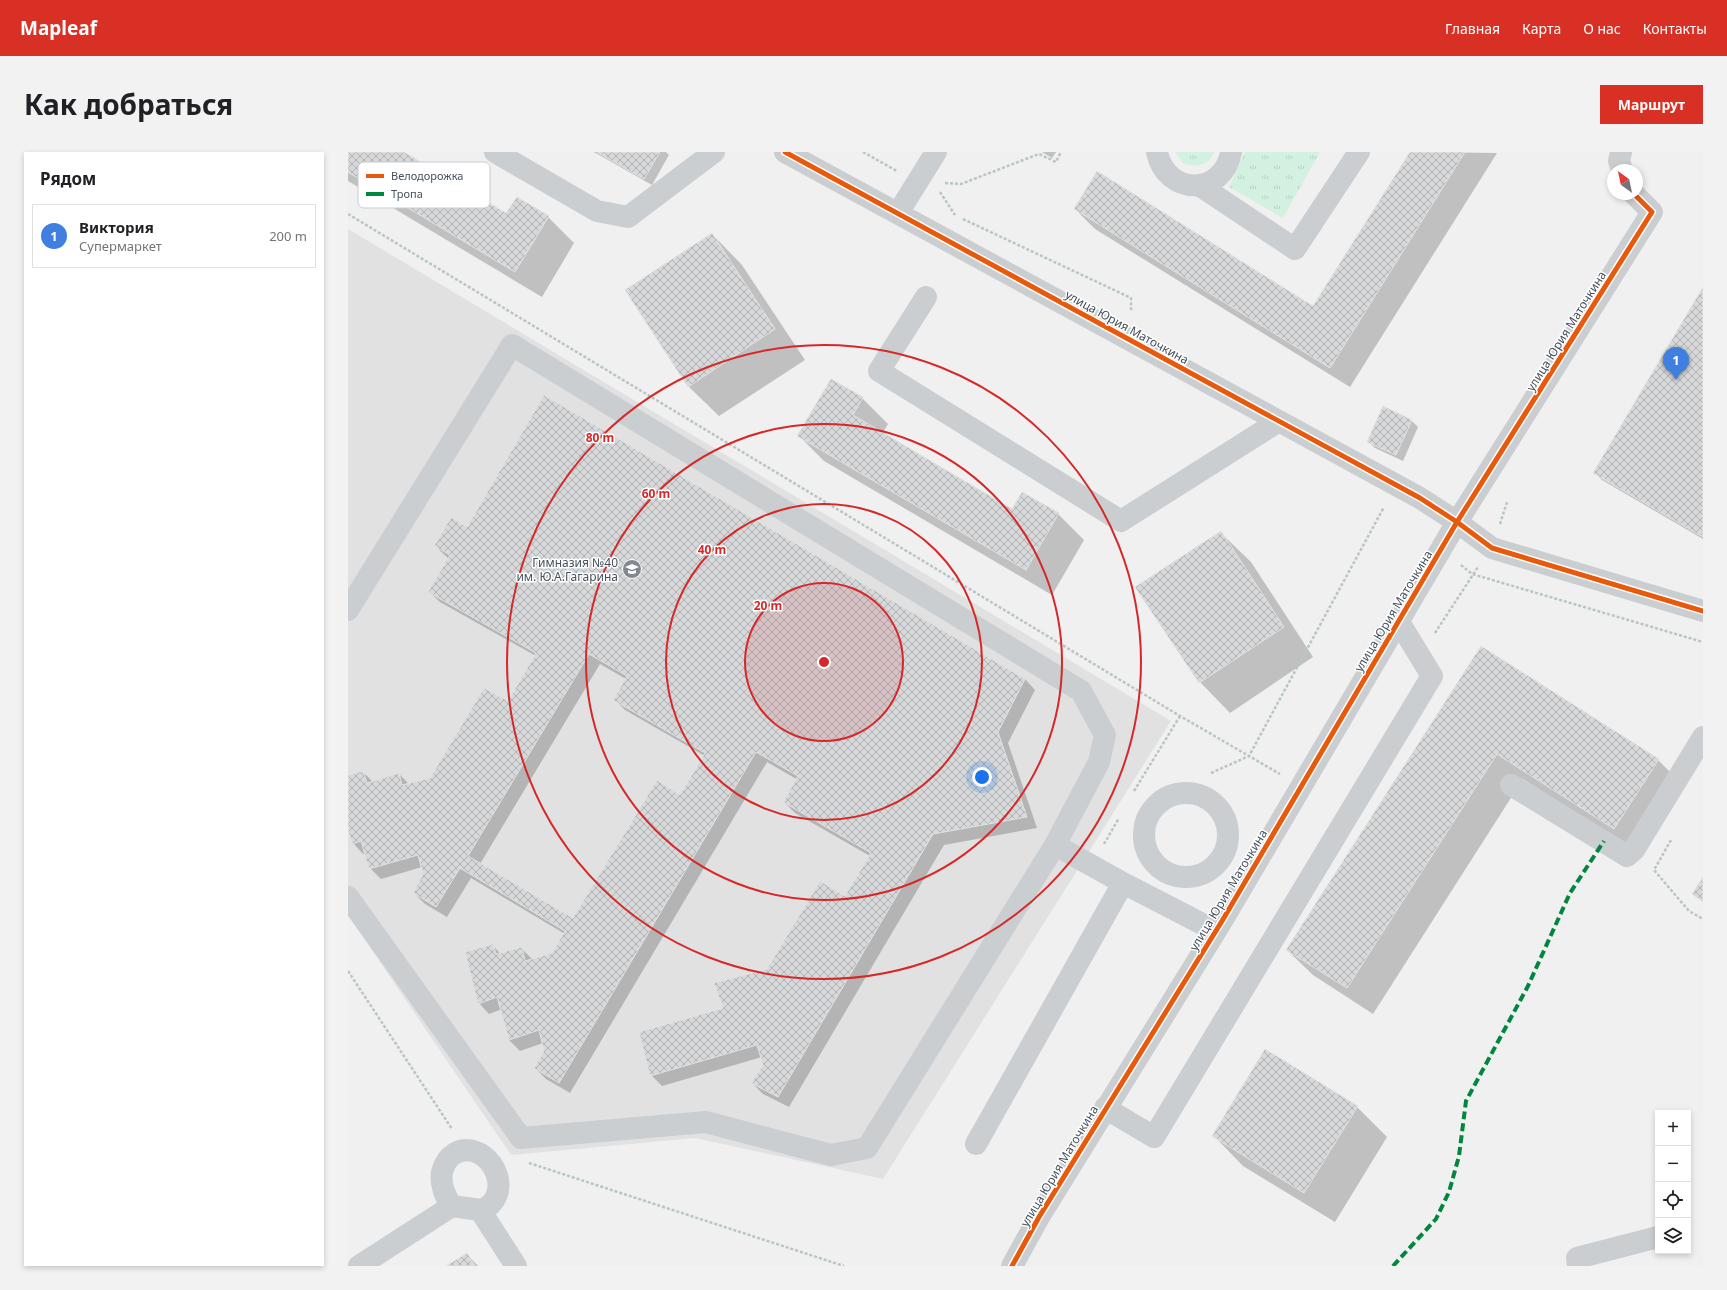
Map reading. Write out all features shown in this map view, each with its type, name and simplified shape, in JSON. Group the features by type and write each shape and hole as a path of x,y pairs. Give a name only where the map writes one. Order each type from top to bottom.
{"street":[{"path":"495,152 597,211 628,217 714,152"},
{"name":"улица Юрия Маточкина","path":"785,152 1420,498 1458,522 1492,548 1703,611"},
{"path":"898,213 936,152"},
{"path":"1157,152 1159,162 1165,173 1175,181 1187,185 1199,185 1211,182 1221,174 1228,165 1231,152"},
{"path":"1199,185 1295,249 1358,152"},
{"path":"1620,164 1619,161 1621,152"},
{"name":"улица Юрия Маточкина","path":"1012,1266 1039,1217 1105,1108 1216,931 1458,522 1652,212 1640,200"},
{"path":"926,297 879,371 1121,521 1279,421"},
{"path":"348,610 512,345 1081,691 1106,735 1099,762 1055,845 867,1148 831,1155 706,1122 521,1138 348,897"},
{"path":"1105,1108 1154,1137 1432,676 1399,622"},
{"path":"1511,785 1628,856 1634,850 1703,737"},
{"path":"1055,845 1216,931"},
{"path":"1225,850 1255,864"},
{"path":"976,1144 1124,883"},
{"path":"359,1266 452,1206 480,1210 490,1205 496,1196 498,1184 496,1172 491,1163 482,1154 461,1150 452,1155 443,1167 442,1176 444,1193 452,1206"},
{"path":"480,1210 516,1266"},
{"path":"1578,1266 1576,1258 1655,1238"}],"path":[{"path":"863,152 917,182 961,184 1039,154 1056,162 1061,152"},
{"path":"348,214 1180,716 1301,786"},
{"path":"1210,773 1249,756 1385,506"},
{"path":"1457,562 1472,574 1703,642"},
{"path":"1134,791 1180,716"},
{"path":"1091,865 1119,818"},
{"path":"1673,838 1654,870 1689,911 1703,919"}],"shaded area":[{"name":"Гимназия №40 им. Ю.А.Гагарина","path":"348,229 1171,721 883,1179 695,1138 511,1155 348,915"}],"green space":[{"path":"1175,152 1214,152 1212,157 1202,165 1188,165 1183,163"},
{"path":"1245,152 1320,152 1283,218 1229,187"}],"building":[{"path":"348,152 404,152 421,162 358,162 358,178 348,172"},
{"path":"597,152 660,152 644,179"},
{"path":"1410,152 1465,152 1330,368 1074,209 1097,171 1313,306"},
{"path":"517,197 549,216 515,272 408,208 490,208 490,203 506,213"},
{"path":"712,233 775,329 688,387 625,290"},
{"path":"1703,287 1703,537 1593,473"},
{"path":"831,379 863,397 853,415 1012,509 1022,492 1059,513 1026,570 797,436"},
{"name":"Гимназия №40 им. Ю.А.Гагарина","path":"544,395 1025,679 998,732 1027,817 933,834 778,1097 751,1083 763,1065 757,1045 650,1076 639,1032 723,1008 714,983 767,969 820,881 845,896 871,853 783,802 798,776 756,752 559,1083 534,1068 544,1051 539,1030 509,1040 497,997 478,1004 465,952 493,944 496,954 522,947 525,961 552,953 565,931 460,868 436,907 413,893 423,874 418,855 369,869 361,841 352,844 348,830 348,775 363,771 367,783 399,773 402,785 430,778 484,688 508,701 536,653 428,592 450,555 434,546 451,517 467,527","holes":["589,654 627,676 613,700 705,753 680,795 657,780 573,918 468,856"]},
{"path":"1383,406 1412,420 1396,455 1367,442"},
{"path":"1221,531 1284,627 1199,683 1135,587"},
{"path":"1481,646 1659,759 1614,829 1497,754 1347,988 1286,950"},
{"path":"1703,877 1703,902 1692,894"},
{"path":"1265,1049 1358,1106 1304,1193 1212,1136"},
{"path":"467,1253 475,1266 446,1266"}],"marked path":[{"path":"1393,1266 1436,1219 1449,1192 1459,1156 1466,1101 1528,986 1570,893 1604,841"}],"cycle path":[{"path":"785,152 1420,498 1457,522 1492,548 1703,611"},
{"path":"1012,1266 1039,1217 1222,921 1457,522 1652,212 1640,200"}],"place":[{"name":"Виктория","path":"1676,380"},
{"name":"Гимназия №40 им. Ю.А.Гагарина","path":"632,569"}]}
